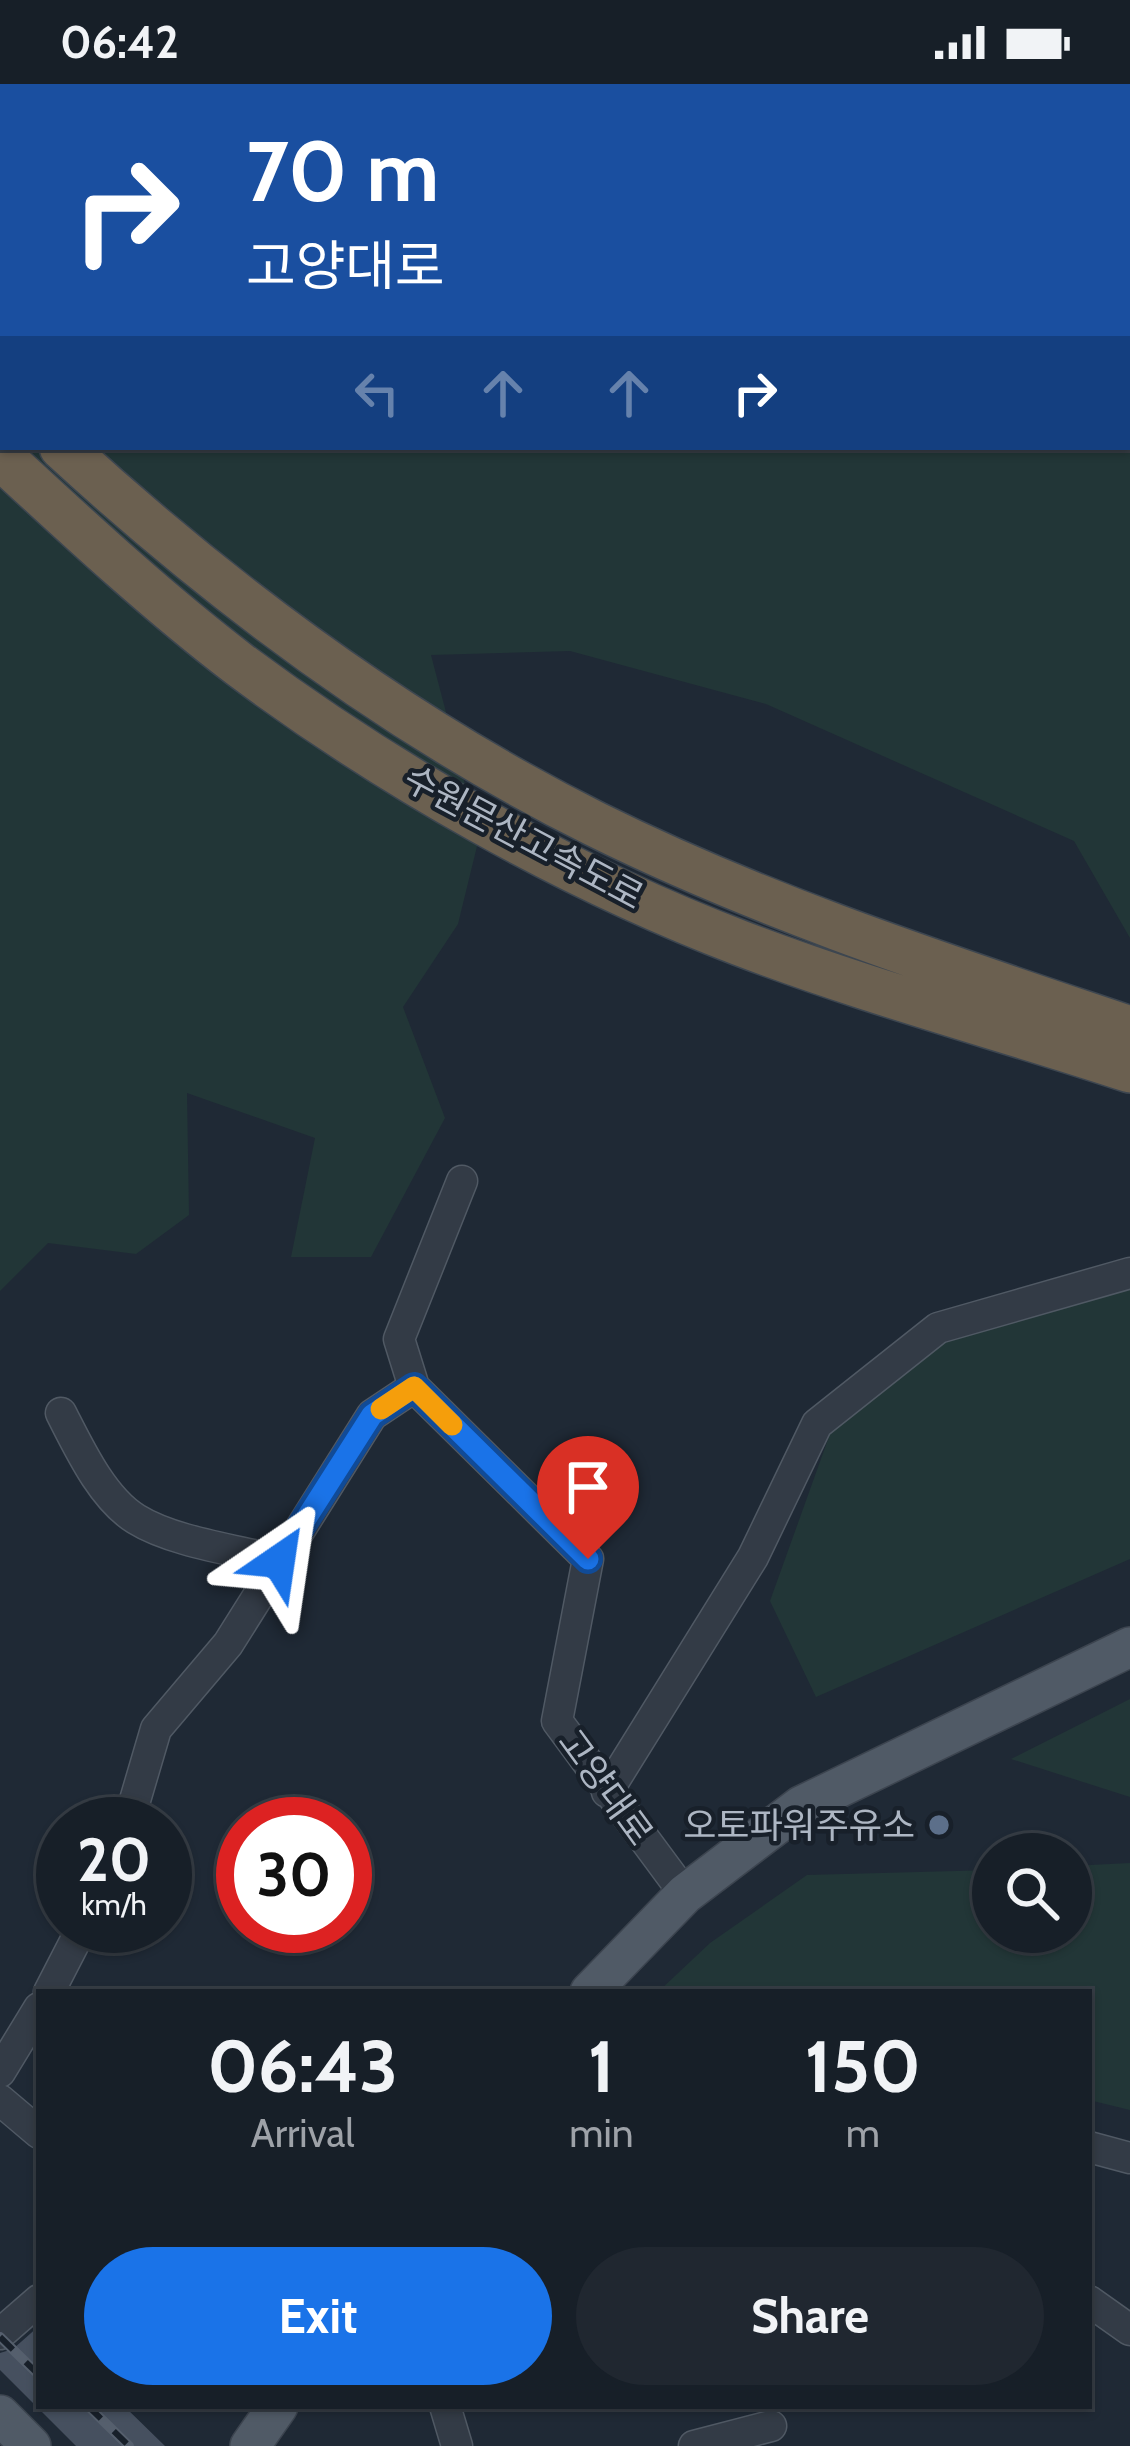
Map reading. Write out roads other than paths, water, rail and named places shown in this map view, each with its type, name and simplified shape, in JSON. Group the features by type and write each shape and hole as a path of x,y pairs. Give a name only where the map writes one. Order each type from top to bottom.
{"highway":[{"name":"수원문산고속도로","path":"66,450 262,617 361,688 478,760 698,872 823,922 1130,1029"},
{"name":"수원문산고속도로","path":"0,456 111,559 242,665 320,722 509,834 610,886 739,943 1130,1070"}],"main road":[{"path":"593,1989 685,1894 801,1806 1130,1647"},
{"path":"250,2446 276,2409"},
{"path":"0,2415 31,2446"}],"street":[{"path":"136,1797 156,1729 228,1645 372,1415 414,1387 399,1339 462,1181"},
{"path":"607,1792 753,1558 818,1424 938,1328 1130,1273"},
{"name":"고양대로","path":"414,1387 588,1559 557,1721 685,1894"},
{"path":"61,1413 91,1471 134,1519 191,1540 279,1561"},
{"path":"51,1989 69,1953"},
{"path":"0,2072 36,2013"},
{"path":"0,2100 36,2130"},
{"path":"1092,2148 1130,2158"},
{"path":"0,2334 36,2303"},
{"path":"1092,2303 1130,2330"},
{"path":"446,2409 457,2446"},
{"path":"694,2446 771,2426"}],"railway":[{"path":"0,2337 36,2372"},
{"path":"91,2409 129,2446"}],"place":[{"name":"오토파워주유소","path":"939,1825"}]}
